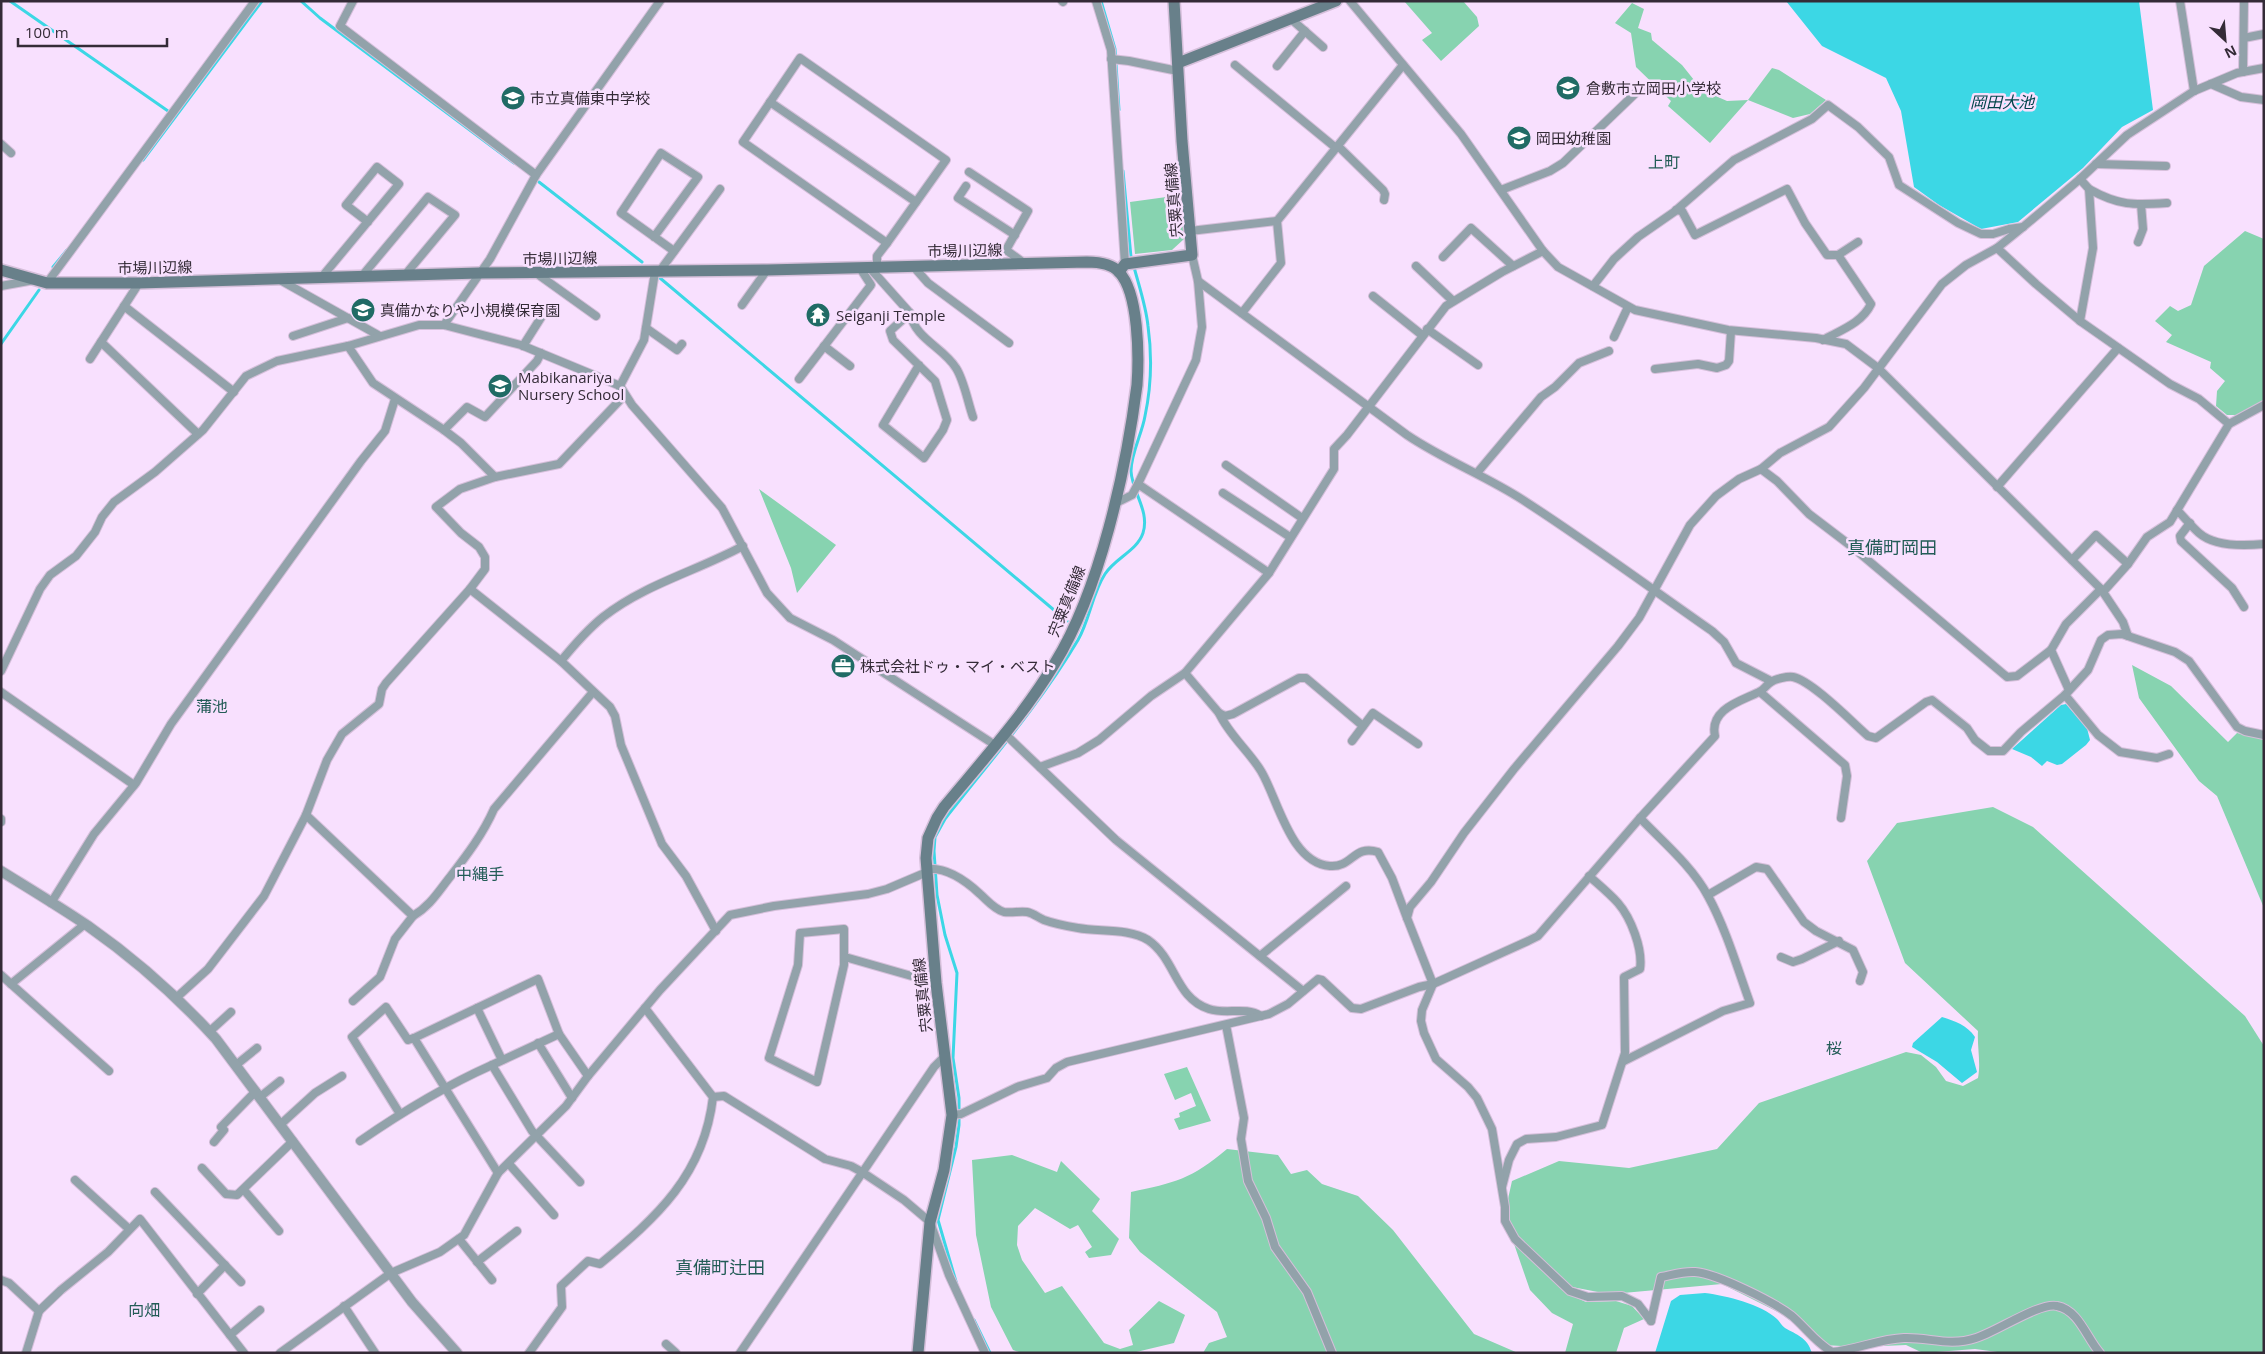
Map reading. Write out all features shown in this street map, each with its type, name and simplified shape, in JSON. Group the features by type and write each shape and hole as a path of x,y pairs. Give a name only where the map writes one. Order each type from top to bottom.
{"main road":[{"name":"宍粟真備線","path":"918,1353 930,1222 957,1115 944,1057 936,983 931,869 926,847 937,818 995,745 1007,736 1047,676 1072,630 1089,592 1114,504 1134,405 1139,362 1132,303 1122,268 1192,255 1174,1"},
{"path":"1178,67 1291,18 1336,1"},
{"name":"市場川辺線","path":"1,270 47,283 139,283 479,273 657,272 1101,262 1122,268"}],"street":[{"path":"47,283 255,1"},
{"path":"353,1 340,26 536,174"},
{"path":"444,325 490,259 536,174 660,1"},
{"path":"1096,1 1114,60 1122,268"},
{"path":"1350,1 1461,134 1543,251 1558,268 1628,307 1664,318 1731,331 1846,344 1878,368 2102,590 2123,622 2128,636"},
{"path":"2180,1 2194,91"},
{"path":"2244,1 2244,72"},
{"path":"1291,18 1323,47"},
{"path":"1277,66 1305,31"},
{"path":"2244,38 2264,34"},
{"path":"799,379 871,285 869,267 878,256 946,160 800,58 743,142 887,243"},
{"path":"1114,60 1178,67"},
{"path":"1235,65 1337,147 1383,190 1385,194 1384,200"},
{"path":"1190,231 1277,221 1403,65"},
{"path":"1407,918 1410,907 1431,882 1464,833 1514,769 1618,646 1639,618 1690,525 1716,496 1739,479 1761,469 1780,453 1829,426 1842,414 1942,284 1966,265 1997,248 2023,227 2080,179 2127,134 2194,91 2244,72 2264,68"},
{"path":"2211,84 2240,97 2264,100"},
{"path":"1501,190 1550,171 1563,163 1642,87"},
{"path":"770,102 916,202"},
{"path":"1593,286 1614,259 1632,242 1676,210 1734,160 1812,119 1828,105 1858,127 1889,157 1899,185 1958,224 1981,234 1993,234 2023,227"},
{"path":"1,144 11,154"},
{"path":"654,237 698,177 661,153 621,213 654,237 674,251"},
{"path":"2096,164 2166,166"},
{"path":"321,278 368,222 399,184 377,167 346,205 368,222"},
{"path":"969,172 1028,211 1006,250 1026,264"},
{"path":"2080,179 2089,189 2114,202 2142,204 2167,202"},
{"path":"966,186 958,198 1015,235"},
{"path":"176,998 208,969 264,896 306,815 327,760 342,734 379,704 382,689 386,682 470,589 485,569 485,557 479,547 461,533 436,508 460,489 494,477 559,464 620,400 620,386 644,340 657,272 720,189"},
{"path":"1676,210 1682,211 1696,236 1787,189 1805,224 1827,255 1838,256 1858,242"},
{"path":"2080,321 2093,248 2089,189"},
{"path":"362,276 428,196 455,215 405,275"},
{"path":"2138,242 2143,229 2142,204"},
{"path":"1242,313 1281,263 1277,221"},
{"path":"1444,257 1471,228 1513,266"},
{"path":"1997,248 2080,321 2170,384 2199,399 2229,424"},
{"path":"1040,767 1078,753 1099,740 1152,696 1185,673 1269,572 1334,469 1334,448 1347,435 1446,306 1513,266 1543,251"},
{"path":"1114,504 1136,488 1196,360 1202,327 1198,281 1192,255"},
{"path":"1823,340 1856,322 1868,312 1871,304 1838,256"},
{"path":"913,266 928,283 1009,343"},
{"path":"1416,266 1453,301"},
{"path":"869,267 910,313 912,323 920,334 957,368 973,416"},
{"path":"742,305 766,270"},
{"path":"536,273 596,316"},
{"path":"277,279 378,335"},
{"path":"1,286 34,280"},
{"path":"1198,281 1368,408 1431,451 1477,473 1524,501 1712,631 1724,642 1736,663 1772,681"},
{"path":"90,359 139,283"},
{"path":"1373,296 1425,332 1478,365"},
{"path":"124,306 234,392"},
{"path":"1614,337 1628,307"},
{"path":"523,346 547,308"},
{"path":"910,313 890,331 893,340 935,381 946,420 943,430 924,458 883,425 918,366"},
{"path":"293,336 348,318"},
{"path":"1,671 40,589 50,575 76,556 95,532 102,517 114,502 156,472 198,434 246,376 277,361 348,346 378,335 420,325 444,325 523,346 620,386 632,405 722,508 767,593 790,618 833,640 995,745"},
{"path":"646,328 677,350 682,344"},
{"path":"1655,369 1698,364 1717,368 1726,365 1729,361 1731,331"},
{"path":"101,342 198,434"},
{"path":"348,346 374,382 395,399 461,443 494,477"},
{"path":"824,346 850,366"},
{"path":"1997,487 2118,348"},
{"path":"1477,473 1541,397 1555,387 1579,363 1609,351"},
{"path":"444,430 467,407 485,417 537,361 541,353"},
{"path":"51,903 94,834 134,785 171,724 361,461 377,443 385,431 395,399"},
{"path":"1761,469 1777,481 1809,514 1838,535 2007,677 2017,676 2051,650 2066,624 2128,564 2147,537 2170,522 2229,424 2264,404"},
{"path":"1226,465 1302,518"},
{"path":"1136,488 1269,572"},
{"path":"1224,493 1290,537"},
{"path":"2177,510 2200,534 2212,541 2248,545 2264,544"},
{"path":"2190,523 2180,536 2181,542 2232,588 2244,606"},
{"path":"2072,560 2096,535 2128,564"},
{"path":"561,662 587,632 604,617 629,600 743,546"},
{"path":"470,589 561,662 610,708 615,716 621,745 662,844 686,876 716,931"},
{"path":"957,1115 1017,1087 1047,1078 1056,1068 1067,1062 1269,1014 1288,1004 1318,979 1322,980 1352,1008 1361,1009 1419,987 1433,984 1538,936 1640,818 1715,736 1716,718 1726,709 1752,694 1760,692 1772,681 1792,676 1804,682 1868,736 1876,738 1926,702 1932,700 1967,728 1975,740 1989,751 1996,752 2003,751 2088,670 2102,640 2108,635 2128,636 2175,652 2189,662 2236,727 2264,735"},
{"path":"2051,650 2067,692 2098,734 2120,752 2157,758 2169,754"},
{"path":"1185,673 1219,713 1224,725 1245,748 1261,771 1273,792 1280,815 1304,852 1315,861 1330,866 1343,864 1360,851 1378,852 1392,878 1433,984 1422,1010 1421,1021 1424,1033 1436,1059 1468,1087 1477,1098 1492,1129 1502,1188 1505,1221 1515,1238 1570,1290 1588,1297 1622,1296 1638,1304 1651,1322 1661,1277 1693,1272 1710,1274 1734,1284 1789,1314 1818,1343 1832,1352 1904,1338 1935,1342 1964,1342 2043,1308 2057,1305 2068,1310 2085,1329 2092,1344 2100,1353"},
{"path":"1219,713 1225,716 1233,714 1299,678 1306,678 1363,726"},
{"path":"1,692 134,785"},
{"path":"353,1000 380,977 395,939 413,916 431,903 461,865 485,829 494,809 593,692"},
{"path":"1760,692 1845,765 1848,776 1841,818"},
{"path":"1352,740 1373,713 1418,744"},
{"path":"1007,736 1116,840 1303,992"},
{"path":"306,815 413,916"},
{"path":"1624,1061 1723,1011 1750,1003 1730,947 1708,895 1691,871 1640,818"},
{"path":"1708,895 1756,867 1767,869 1804,922 1816,931 1853,950 1863,972 1860,981"},
{"path":"280,1353 391,1273 440,1252 464,1235 498,1174 572,1098 645,1008 730,915 774,906 868,894 888,889 931,869 944,870 971,886 995,908 1004,912 1027,912 1062,926 1126,933 1147,939 1166,958 1186,995 1196,1002 1210,1010 1225,1012 1243,1010 1261,1016"},
{"path":"1,871 85,924 123,952 176,998 209,1032 281,1124 391,1273 442,1338 457,1353"},
{"path":"1502,1188 1509,1160 1517,1144 1526,1139 1556,1137 1602,1125 1624,1061 1624,978 1640,969 1638,949 1632,927 1619,904 1589,876"},
{"path":"1260,956 1346,886"},
{"path":"11,984 85,924"},
{"path":"844,929 845,957 844,965 817,1082 769,1058 798,965 800,933 844,929"},
{"path":"1781,958 1793,962 1839,942"},
{"path":"845,957 936,983"},
{"path":"1,975 109,1071"},
{"path":"400,1114 352,1037 386,1007 408,1040 538,979 559,1034 588,1076"},
{"path":"477,1008 502,1060"},
{"path":"529,1353 562,1307 561,1286 588,1261 600,1264 643,1229 689,1174 698,1155 711,1112 713,1097 645,1008"},
{"path":"209,1032 231,1012"},
{"path":"1226,1025 1244,1118 1240,1139 1248,1181 1266,1218 1275,1246 1307,1292 1332,1353"},
{"path":"360,1141 400,1114 445,1088 492,1064 559,1034"},
{"path":"414,1038 498,1174"},
{"path":"538,1043 572,1098"},
{"path":"236,1065 257,1048"},
{"path":"740,1353 934,1067 944,1057"},
{"path":"492,1064 532,1131 580,1182"},
{"path":"281,1124 315,1093 342,1076"},
{"path":"214,1142 224,1130 221,1127 258,1094 280,1081"},
{"path":"713,1097 724,1096 825,1159 851,1166 862,1172 904,1200 930,1222 949,1275 985,1353"},
{"path":"202,1168 226,1194 237,1196 293,1141"},
{"path":"509,1164 554,1215"},
{"path":"75,1180 129,1229"},
{"path":"244,1190 279,1231"},
{"path":"155,1192 241,1282"},
{"path":"26,1353 39,1311 61,1290 108,1252 140,1219 244,1353"},
{"path":"478,1262 517,1230"},
{"path":"458,1239 492,1280"},
{"path":"197,1294 225,1265"},
{"path":"1,1281 9,1283 39,1311"},
{"path":"344,1306 375,1353"},
{"path":"230,1336 260,1310"},
{"path":"666,1344 676,1353"}],"green space":[{"path":"1404,1 1463,1 1477,17 1479,26 1441,61 1422,40 1432,33"},
{"path":"1632,3 1644,9 1638,28 1651,33 1652,40 1682,65 1702,90 1727,101 1748,100 1710,143 1668,106 1671,101 1636,67 1631,33 1615,23"},
{"path":"1772,68 1779,70 1826,100 1810,114 1793,118 1748,100"},
{"path":"1181,195 1184,239 1172,250 1135,254 1130,202"},
{"path":"2245,231 2264,239 2264,401 2238,415 2227,415 2216,406 2217,391 2225,381 2210,368 2211,362 2166,342 2172,335 2155,321 2170,306 2178,311 2191,305 2204,266"},
{"path":"759,489 836,545 797,593 791,568"},
{"path":"2132,665 2171,686 2228,742 2237,733 2264,738 2264,908 2217,796 2199,781 2139,698"},
{"path":"1993,807 2033,827 2245,1016 2264,1046 2264,1353 2005,1353 1975,1349 1923,1353 1906,1345 1860,1347 1823,1345 1780,1313 1722,1284 1623,1293 1598,1292 1572,1287 1518,1237 1509,1221 1508,1199 1512,1181 1559,1161 1629,1168 1717,1149 1759,1103 1906,1052 1921,1055 1936,1067 1946,1081 1963,1086 1978,1078 1978,1031 1905,963 1867,861 1897,823"},
{"path":"1187,1067 1211,1121 1179,1130 1174,1119 1180,1117 1179,1113 1196,1106 1191,1093 1175,1100 1164,1074"},
{"path":"1227,1149 1278,1155 1291,1174 1307,1170 1322,1184 1358,1196 1393,1230 1474,1334 1518,1353 1203,1353 1209,1343 1227,1337 1217,1312 1140,1252 1129,1238 1131,1192 1159,1186 1182,1178 1203,1167"},
{"path":"1012,1155 1057,1172 1061,1161 1100,1199 1092,1211 1119,1239 1111,1255 1089,1258 1085,1252 1092,1247 1078,1225 1070,1229 1035,1208 1018,1226 1017,1245 1022,1260 1045,1293 1062,1286 1104,1343 1120,1349 1133,1345 1129,1330 1159,1301 1185,1315 1174,1343 1132,1353 1022,1353 1013,1350 991,1307 976,1235 972,1160"},
{"path":"1513,1241 1568,1294 1586,1302 1616,1301 1632,1306 1644,1319 1624,1328 1616,1353 1565,1353 1573,1324 1552,1313 1530,1290"}],"water":[{"name":"岡田大池","path":"1786,1 2139,1 2153,110 2122,127 2083,168 2018,222 1981,229 1939,205 1914,187 1901,111 1886,78 1822,46"},
{"path":"2066,704 2087,728 2090,740 2086,745 2062,764 2057,765 2047,761 2042,766 2031,757 2012,749 2061,705"},
{"path":"1942,1017 1964,1026 1975,1037 1971,1050 1977,1072 1962,1083 1937,1062 1912,1047 1913,1043"},
{"path":"1705,1293 1723,1296 1762,1309 1777,1319 1782,1326 1804,1340 1812,1353 1655,1353 1671,1301 1680,1295"}],"waterway":[{"path":"10,1 168,111"},
{"path":"143,160 262,1"},
{"path":"301,1 320,18 514,163"},
{"path":"1101,1 1115,49 1119,110"},
{"path":"1123,171 1131,257"},
{"path":"539,182 642,262"},
{"path":"53,267 67,250"},
{"path":"957,1285 938,1220 956,1147 959,1125 959,1098 953,1058 957,973 945,935 937,895 935,837 945,819 1048,687 1078,640 1105,574 1114,563 1136,545 1143,533 1145,525 1143,509 1132,479 1131,464 1144,423 1147,405 1150,383 1150,348 1146,311 1134,267"},
{"path":"660,278 1067,621"},
{"path":"1,344 39,290"},
{"path":"974,1320 990,1353"}],"place":[{"name":"倉敷市立岡田小学校","path":"1568,88"},
{"name":"市立真備東中学校","path":"513,98"},
{"name":"岡田幼稚園","path":"1519,138"},
{"name":"真備かなりや小規模保育園","path":"363,310"},
{"name":"Seiganji Temple","path":"818,315"},
{"name":"Mabikanariya Nursery School","path":"500,386"},
{"name":"株式会社ドゥ・マイ・ベスト","path":"843,666"}],"district":[{"name":"上町","path":"1664,162"},
{"name":"真備町岡田","path":"1892,547"},
{"name":"蒲池","path":"212,706"},
{"name":"中縄手","path":"480,874"},
{"name":"桜","path":"1834,1048"},
{"name":"真備町辻田","path":"720,1267"},
{"name":"向畑","path":"144,1310"}]}
